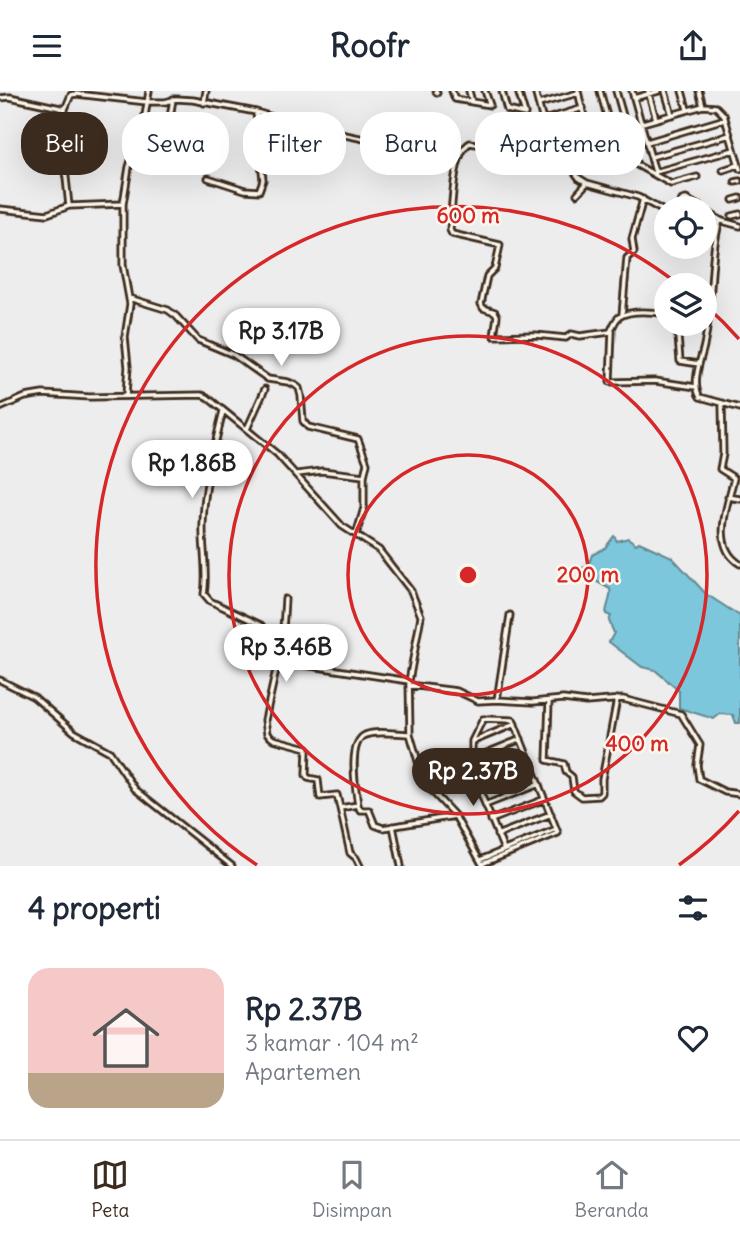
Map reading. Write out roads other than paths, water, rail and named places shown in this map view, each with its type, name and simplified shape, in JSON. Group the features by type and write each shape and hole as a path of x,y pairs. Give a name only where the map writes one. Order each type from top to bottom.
{"street":[{"path":"126,395 128,367 125,337 129,298 123,265 123,204 129,167 145,116 149,91"},
{"path":"204,103 206,91"},
{"path":"452,91 455,99 489,105 485,91"},
{"path":"468,91 472,102"},
{"path":"502,91 507,110 525,114 519,91"},
{"path":"535,91 542,117 547,119 583,108"},
{"path":"600,91 606,112"},
{"path":"616,91 622,112"},
{"path":"632,91 638,112"},
{"path":"632,91 638,112"},
{"path":"634,98 659,91"},
{"path":"665,91 672,115"},
{"path":"682,91 687,110"},
{"path":"699,91 703,106"},
{"path":"539,104 578,92 584,112"},
{"path":"649,92 656,119"},
{"path":"69,206 64,159 65,109 71,95 76,93 147,102 173,99 256,112"},
{"path":"0,95 65,109"},
{"path":"171,112 173,99"},
{"path":"645,123 703,106 716,107 725,119 739,167 723,170"},
{"path":"647,142 725,119"},
{"path":"651,157 730,135"},
{"path":"645,136 656,172 734,150"},
{"path":"461,157 468,144 488,145 568,163 579,178 587,183 643,199 654,205"},
{"path":"645,169 671,184 697,177"},
{"path":"208,178 245,190 259,191 262,175"},
{"path":"455,175 450,230 452,234 498,243 501,247 495,268 487,276 481,304 497,316 494,336 536,335 566,338 571,334 580,336 612,331"},
{"path":"577,194 587,183"},
{"path":"733,200 740,198"},
{"path":"622,316 627,258 634,252 632,239 643,199"},
{"path":"0,209 47,214 69,206 123,204"},
{"path":"732,216 740,214"},
{"path":"717,218 740,226"},
{"path":"712,273 720,220"},
{"path":"129,298 168,310 198,340 234,355 268,379 288,382 299,388 305,425 358,439 367,461 364,508 356,535"},
{"path":"654,312 622,316 616,320 612,331 610,382 655,381 696,387"},
{"path":"678,336 680,361 699,365"},
{"path":"704,336 696,387 700,397 740,408"},
{"path":"247,429 265,389"},
{"path":"0,408 25,397 43,394 90,397 202,395 211,399 297,474 336,521 382,553 411,591 420,611 409,683 410,734 422,775 428,787 455,816 482,863"},
{"path":"722,403 723,454 720,469 734,478 728,497 723,536 728,553 740,564"},
{"path":"223,411 206,481 203,521 206,575 204,594 210,601 266,629 280,661"},
{"path":"297,474 321,471 365,476"},
{"path":"728,497 740,499"},
{"path":"285,599 280,661 265,720 267,734 273,739 307,748 307,776 318,780 320,797 337,795 350,853 356,857 360,866"},
{"path":"496,700 510,615"},
{"path":"280,661 457,691 475,701 563,699 586,702 617,699 681,714 700,745 697,765 699,779 725,792 740,794"},
{"path":"0,680 34,697 74,732 110,752 135,789 232,866"},
{"path":"549,701 547,760 564,764 566,772 572,777 574,791 584,797 599,796 602,793 603,772 617,699"},
{"path":"503,850 473,775 472,741 483,719 513,720 557,831"},
{"path":"472,741 515,724"},
{"path":"410,734 374,734 364,735 360,739 354,760 360,810 370,811 375,825 383,828 455,816"},
{"path":"472,759 521,739"},
{"path":"473,775 527,754"},
{"path":"479,790 533,769"},
{"path":"485,805 539,784"},
{"path":"491,820 545,799"},
{"path":"340,808 358,805"},
{"path":"497,835 551,814"},
{"path":"393,826 401,866"},
{"path":"482,863 557,831"},
{"path":"482,863 503,850 557,831"}],"water":[{"path":"614,536 617,541 628,538 636,544 639,542 672,557 706,594 740,616 740,723 736,723 733,715 720,714 714,719 679,708 679,691 655,670 642,667 609,642 614,633 609,621 611,616 606,614 610,589 581,573 582,568 588,566 592,555 605,548"}]}
